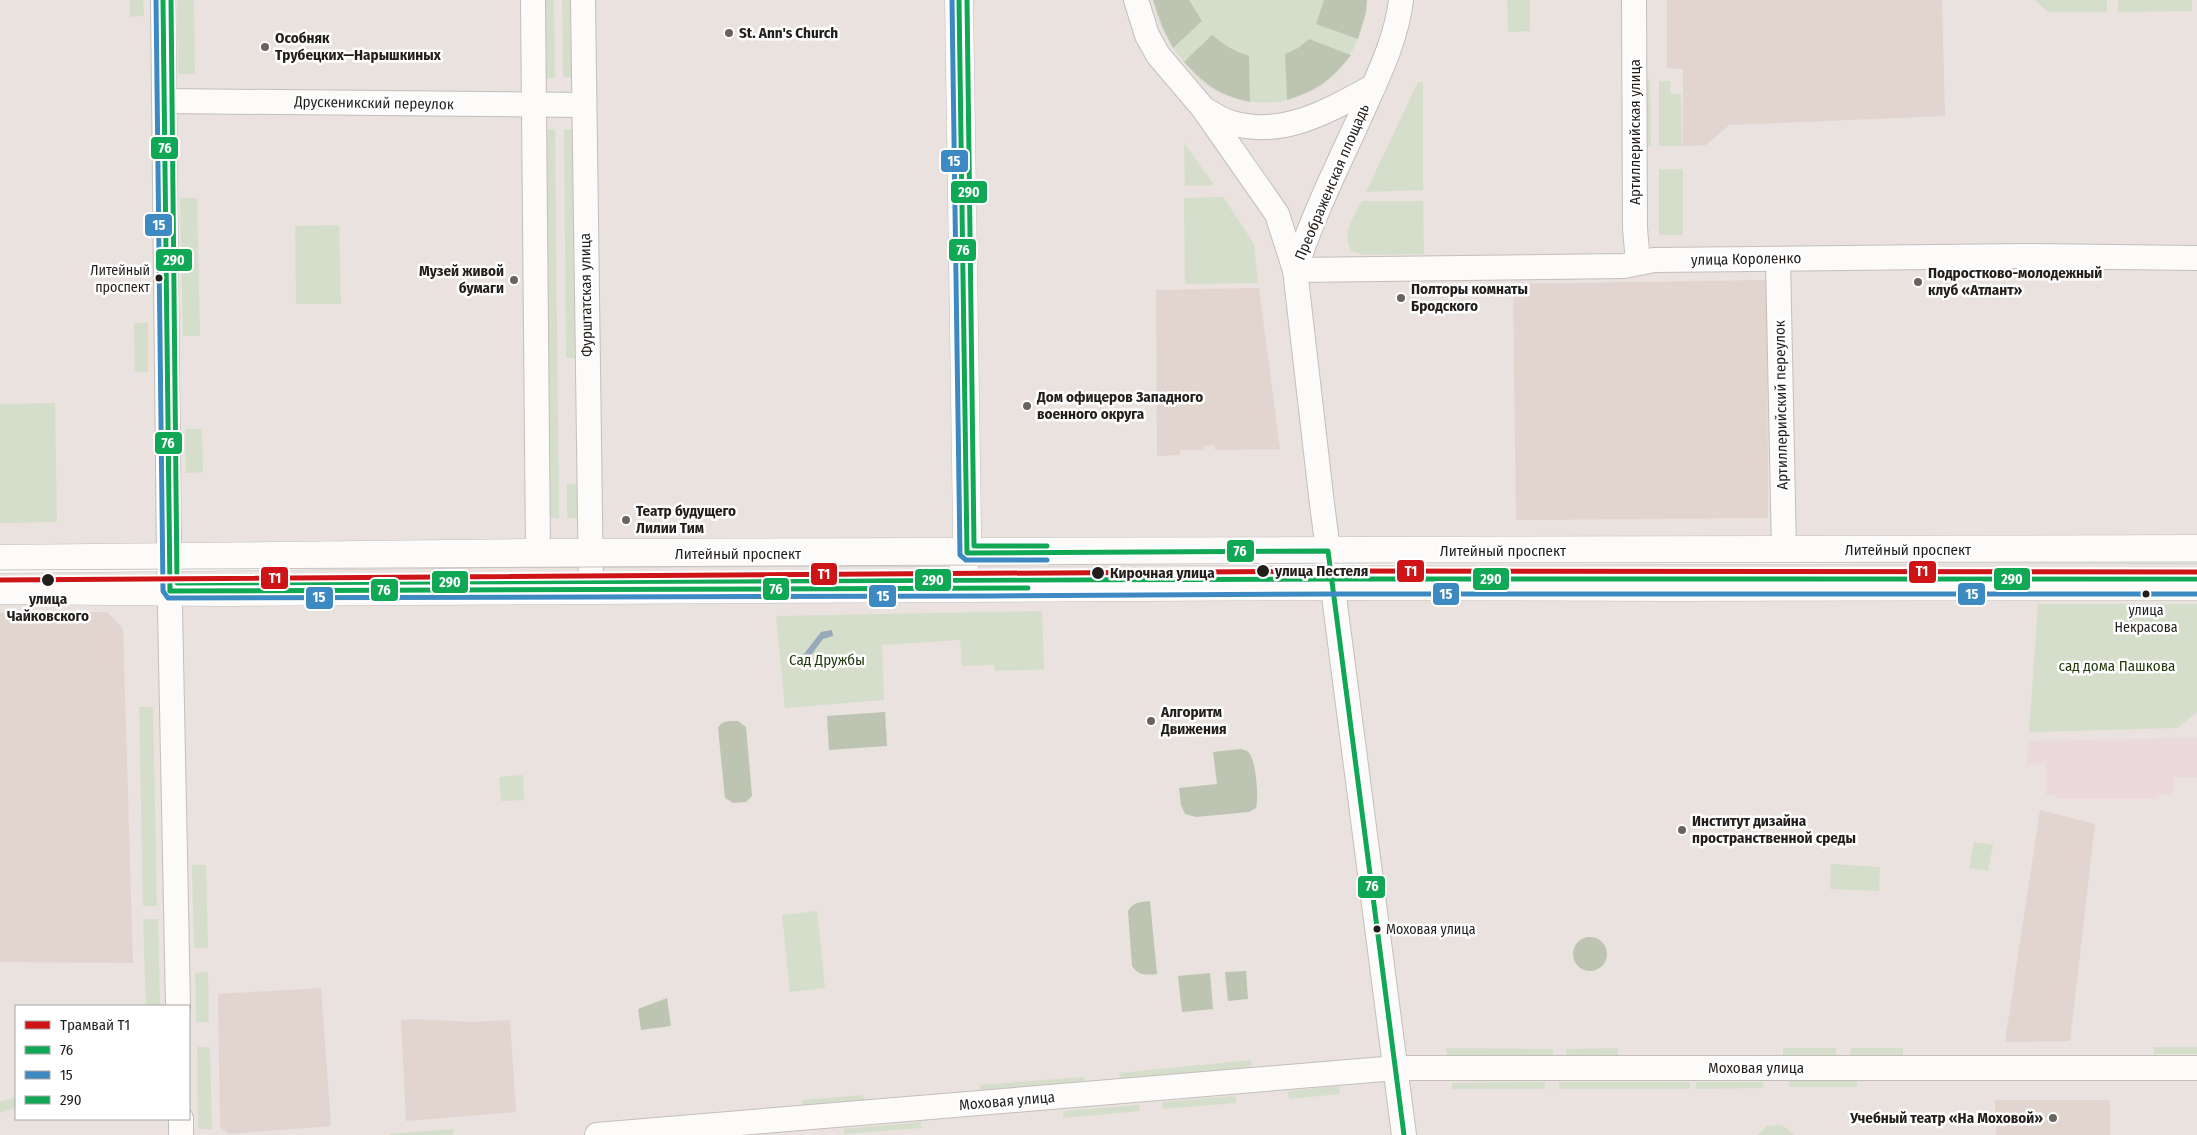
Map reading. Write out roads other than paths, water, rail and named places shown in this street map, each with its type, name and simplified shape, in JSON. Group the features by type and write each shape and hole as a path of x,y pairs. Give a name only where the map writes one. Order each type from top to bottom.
{"main road":[{"path":"944,0 960,553"},
{"path":"959,589 960,0"},
{"name":"Литейный проспект","path":"0,559 538,553 2197,549"},
{"path":"0,590 959,589 1333,586 2197,586"}],"street":[{"path":"163,0 169,558 178,1005"},
{"path":"533,0 538,553"},
{"name":"Фурштатская улица","path":"583,0 591,589"},
{"name":"Преображенская площадь","path":"1136,0 1147,35 1158,55 1203,108 1277,214 1295,270"},
{"name":"Преображенская площадь","path":"1295,270 1310,226 1374,86 1392,39 1401,0"},
{"name":"Артиллерийская улица","path":"1634,0 1635,228 1638,263"},
{"name":"Преображенская площадь","path":"1203,108 1231,123 1272,127 1293,124 1324,113 1374,86"},
{"name":"Друскеникский переулок","path":"164,101 584,105"},
{"name":"улица Короленко","path":"1295,270 1624,266 1654,260 2016,256 2197,258"},
{"name":"Артиллерийский переулок","path":"1778,259 1784,550"},
{"path":"1295,270 1328,551 1404,1135"},
{"name":"Моховая улица","path":"597,1135 1396,1068 2197,1068"},
{"path":"181,1120 181,1135"}],"water":[{"path":"832,630 833,636 823,639 803,666 797,663 821,632"}],"tram line":[{"path":"0,570 1375,563 2197,562"},
{"name":"Т1","path":"0,580 1331,571 2197,572"}],"place":[{"name":"St. Ann's Church","path":"729,33"},
{"name":"Особняк Трубецких—Нарышкиных","path":"265,47"},
{"name":"Литейный проспект","path":"159,278"},
{"name":"Музей живой бумаги","path":"514,280"},
{"name":"Подростково-молодежный клуб «Атлант»","path":"1918,282"},
{"name":"Полторы комнаты Бродского","path":"1401,298"},
{"name":"Дом офицеров Западного военного округа","path":"1027,406"},
{"name":"Театр будущего Лилии Тим","path":"626,520"},
{"name":"улица Пестеля","path":"1263,571"},
{"name":"Кирочная улица","path":"1098,573"},
{"name":"улица Чайковского","path":"48,580"},
{"name":"улица Некрасова","path":"2146,594"},
{"name":"Алгоритм Движения","path":"1151,721"},
{"name":"Институт дизайна пространственной среды","path":"1682,830"},
{"name":"Моховая улица","path":"1377,929"},
{"name":"Учебный театр «На Моховой»","path":"2053,1118"}],"park label":[{"name":"Сад Дружбы","path":"827,660"},
{"name":"сад дома Пашкова","path":"2117,666"}]}
